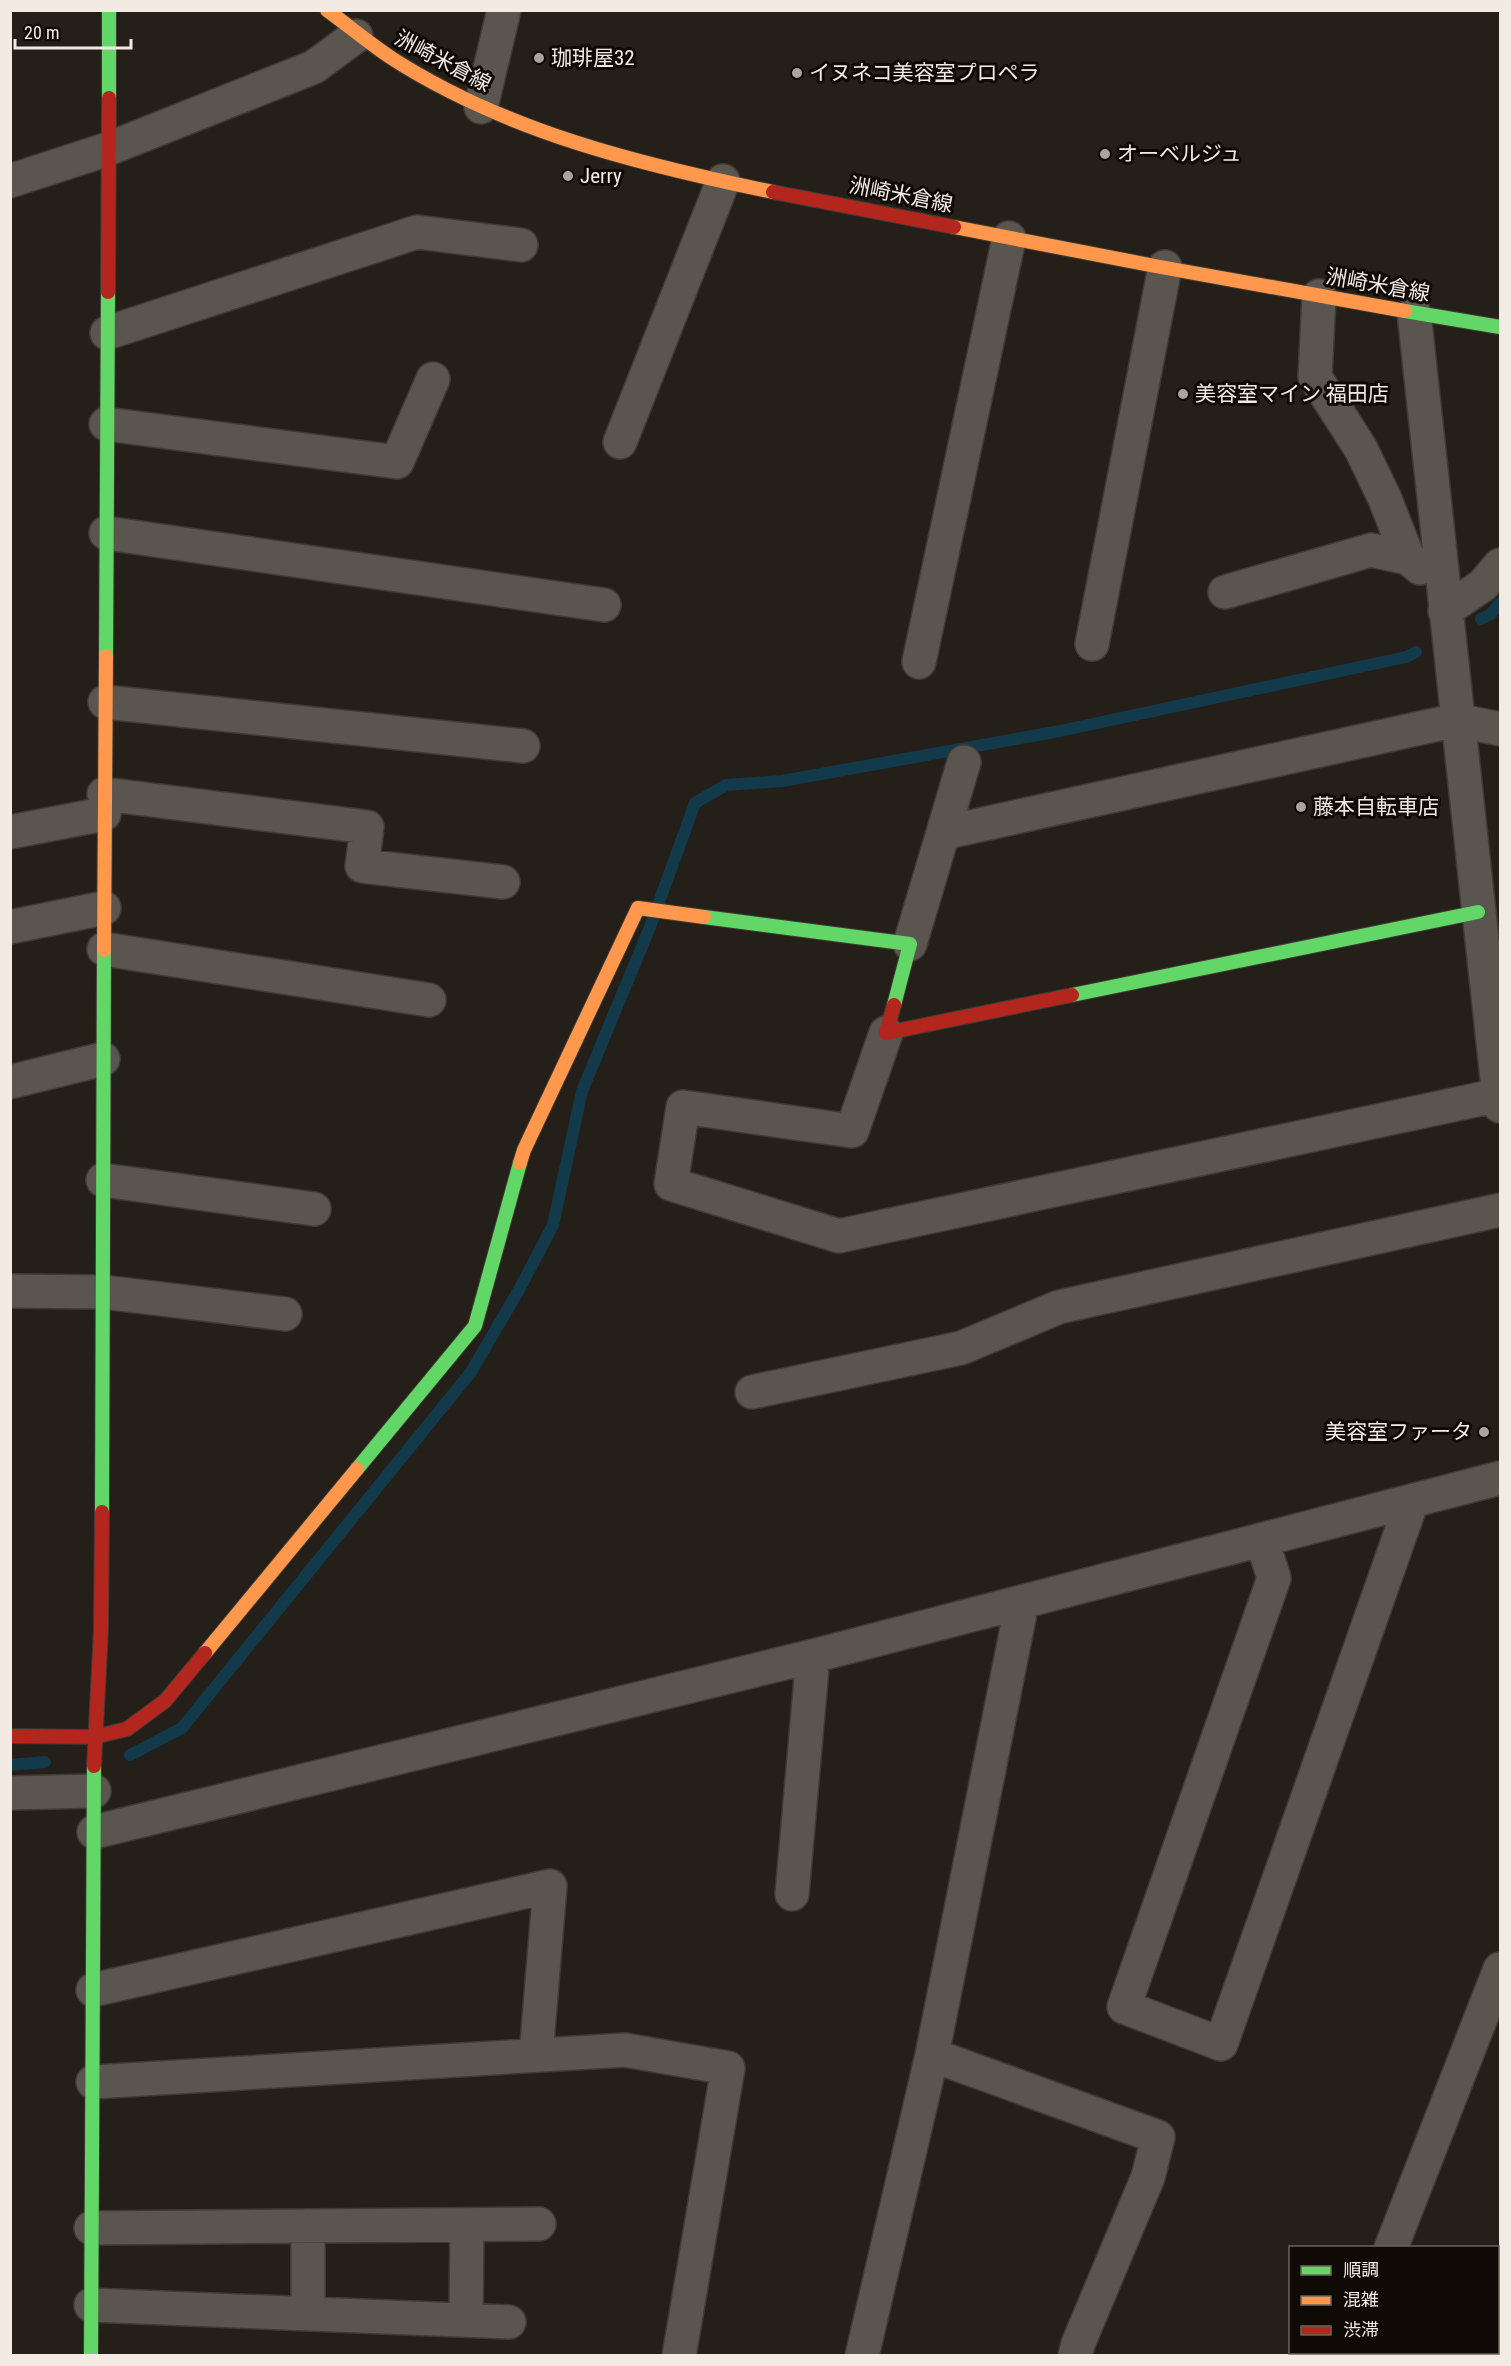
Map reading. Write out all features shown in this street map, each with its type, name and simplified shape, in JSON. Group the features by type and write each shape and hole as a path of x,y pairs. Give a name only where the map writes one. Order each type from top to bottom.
{"street":[{"path":"91,2355 94,1737 101,1629 109,10"},
{"name":"洲崎米倉線","path":"327,10 356,36 415,74 481,106 584,145 673,170 1009,238 1500,327"},
{"path":"481,106 504,10"},
{"path":"10,181 108,149 314,67 356,36"},
{"path":"620,442 723,181"},
{"path":"107,333 417,232 521,245"},
{"path":"919,662 1009,238"},
{"path":"1092,644 1165,267"},
{"path":"1319,296 1315,377 1361,449 1385,499 1408,558 1444,598"},
{"path":"964,762 886,1033 852,1131 683,1107 671,1184 839,1236 1500,1101 1414,313"},
{"path":"106,424 397,462 433,379"},
{"path":"106,533 604,604"},
{"path":"1225,592 1371,550 1408,558"},
{"path":"1444,598 1483,585 1500,565"},
{"path":"105,702 523,746"},
{"path":"943,833 1457,720 1500,729"},
{"path":"10,832 104,804 367,827 362,866 502,882"},
{"path":"10,927 104,908"},
{"path":"10,1736 94,1737 127,1729 165,1701 475,1326 524,1150 638,908 910,944"},
{"path":"886,1033 1478,912"},
{"path":"104,949 429,1000"},
{"path":"10,1082 103,1059"},
{"path":"103,1180 314,1209"},
{"path":"752,1392 961,1348 1059,1307 1500,1210"},
{"path":"10,1291 103,1292 285,1314"},
{"path":"94,1832 813,1656 1500,1478"},
{"path":"1262,1540 1274,1578 1124,2007 1221,2044 1412,1501"},
{"path":"862,2355 932,2055 1022,1603"},
{"path":"792,1894 813,1656"},
{"path":"10,1793 94,1791"},
{"path":"93,1990 550,1886 536,2055"},
{"path":"1391,2246 1500,1969"},
{"path":"93,2082 625,2050 728,2068 679,2355"},
{"path":"932,2055 1158,2137 1148,2177 1078,2344 1076,2355"},
{"path":"92,2228 539,2224"},
{"path":"466,2320 467,2225"},
{"path":"308,2226 308,2314"},
{"path":"92,2305 509,2322"}],"waterway":[{"path":"1481,619 1491,614 1500,603"},
{"path":"130,1755 182,1728 471,1372 520,1288 553,1225 582,1091 650,927 695,803 726,785 782,781 1060,731 1406,657 1416,652"},
{"path":"10,1765 45,1762"}],"traffic: fast":[{"path":"109,10 109,98"},
{"path":"106,656 108,292"},
{"path":"1405,311 1500,327"},
{"path":"1072,995 1478,912"},
{"path":"704,917 910,944 894,1005"},
{"path":"102,1512 104,950"},
{"path":"357,1469 475,1326 520,1163"},
{"path":"91,2356 94,1766"}],"traffic: slow":[{"path":"327,10 393,59 437,85 482,107 577,143 674,170 773,192"},
{"path":"954,227 1405,311"},
{"path":"104,950 106,656"},
{"path":"520,1163 524,1150 638,908 704,917"},
{"path":"205,1653 357,1469"}],"traffic: jam":[{"path":"108,292 109,98"},
{"path":"773,192 954,227"},
{"path":"894,1005 886,1033 1072,995"},
{"path":"94,1766 101,1629 102,1512"},
{"path":"10,1736 94,1737 127,1729 165,1701 205,1653"}],"place":[{"name":"珈琲屋32","path":"539,58"},
{"name":"イヌネコ美容室プロペラ","path":"797,73"},
{"name":"オーベルジュ","path":"1105,154"},
{"name":"Jerry","path":"568,176"},
{"name":"美容室マイン 福田店","path":"1183,394"},
{"name":"藤本自転車店","path":"1301,807"},
{"name":"美容室ファータ","path":"1484,1432"}]}
